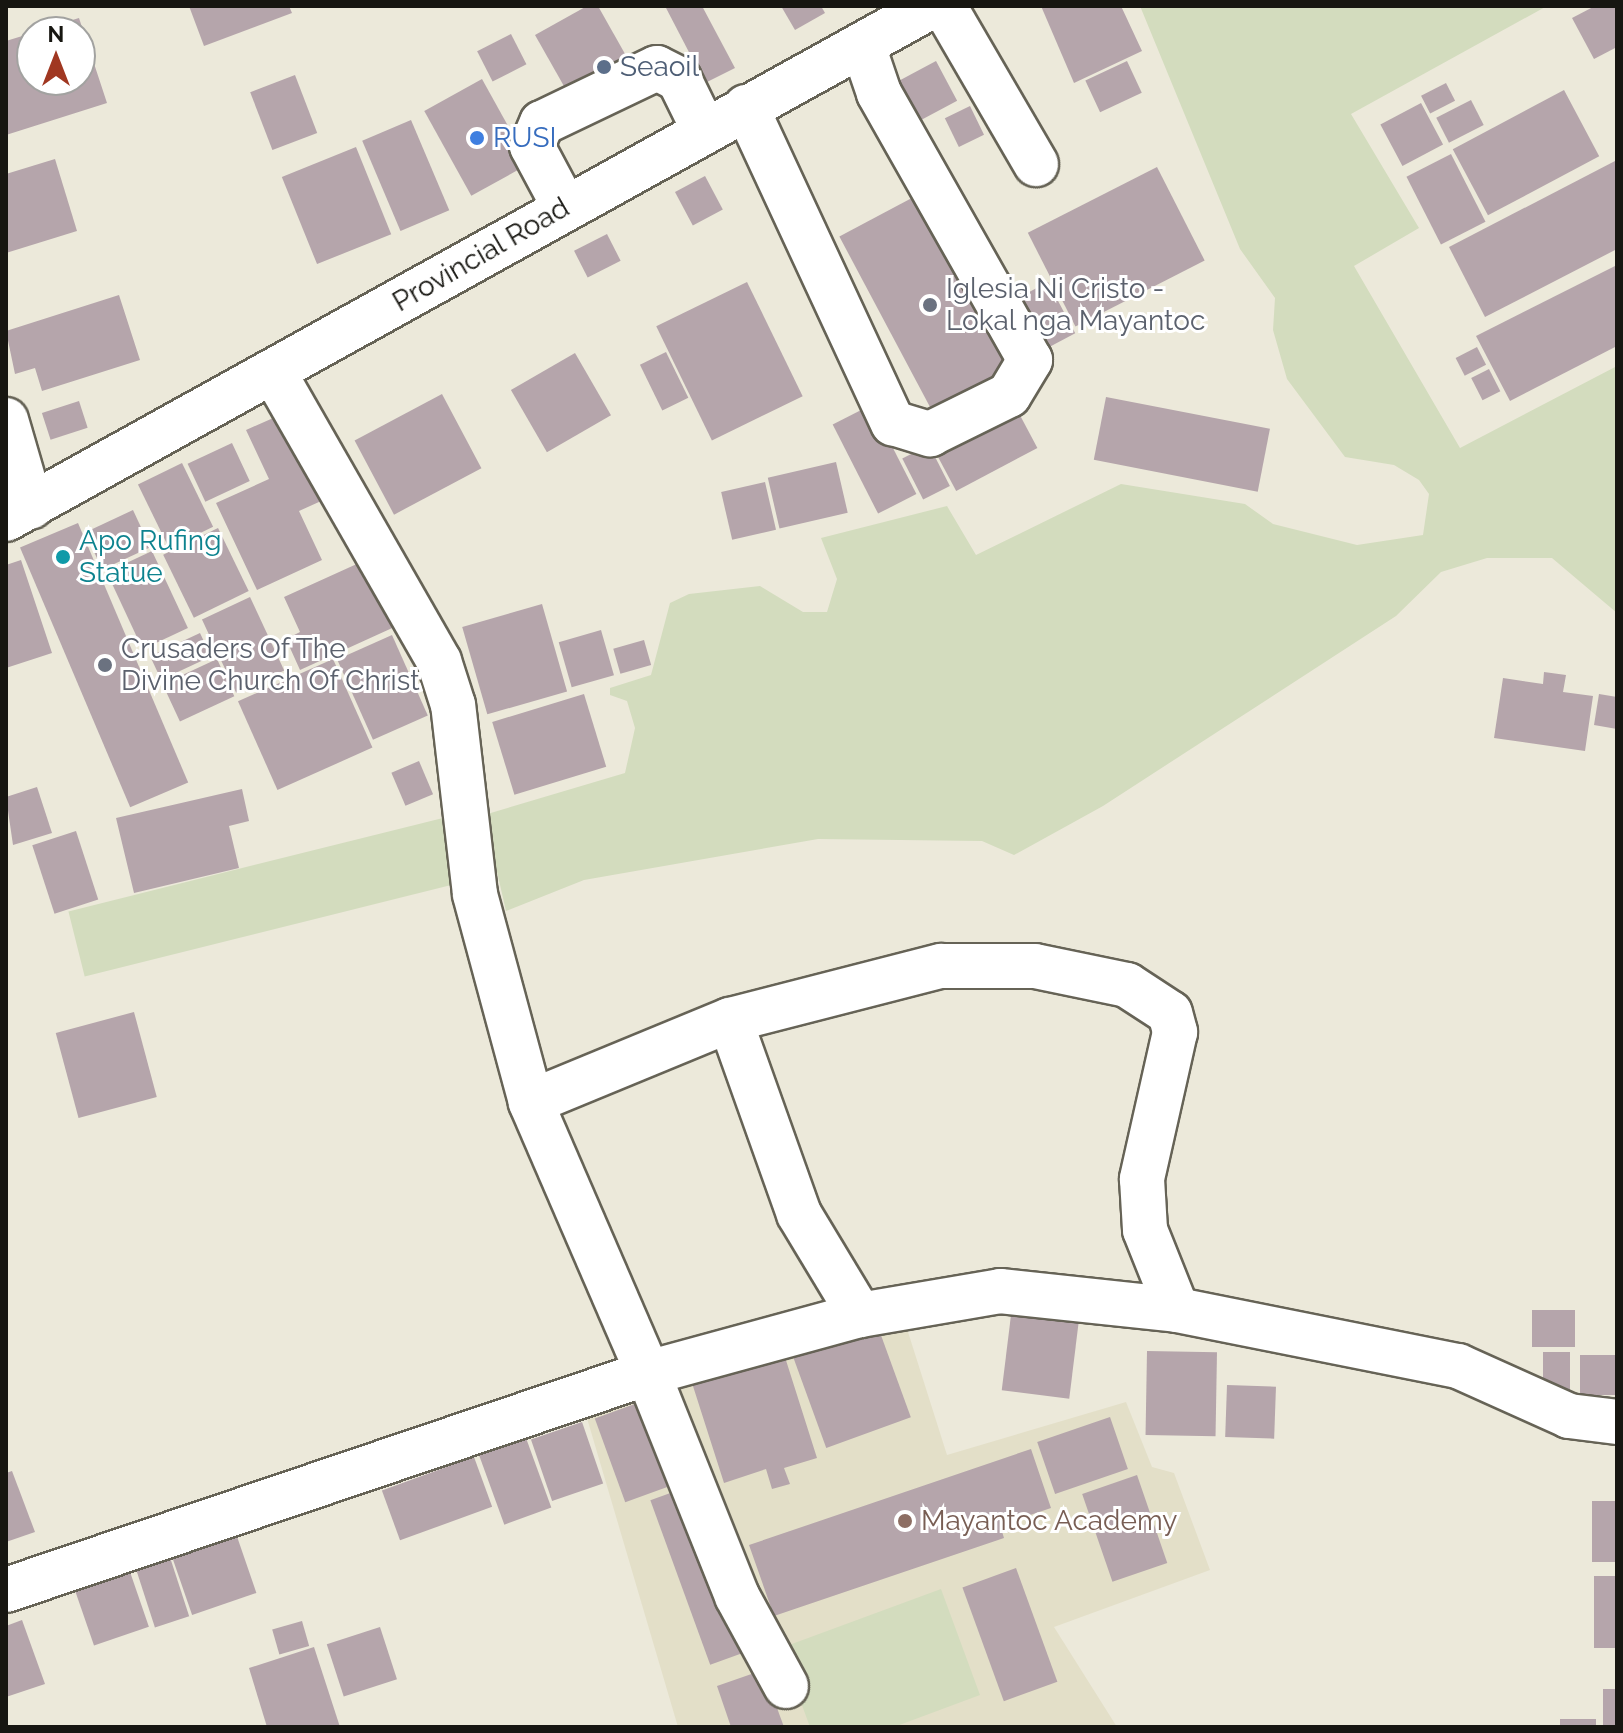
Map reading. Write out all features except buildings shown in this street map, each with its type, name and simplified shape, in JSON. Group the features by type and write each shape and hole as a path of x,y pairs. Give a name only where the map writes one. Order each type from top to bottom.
{"street":[{"name":"Provincial Road","path":"18,512 275,375 564,206 932,6"},
{"path":"944,6 1036,164"},
{"path":"746,107 893,423 930,434 1009,395 1030,360 879,93 863,46"},
{"path":"564,206 532,146 542,123 657,68 679,79 704,130"},
{"path":"275,375 439,661 453,705 475,894 531,1102 648,1373 737,1596 786,1686"},
{"path":"6,420 18,512"},
{"path":"531,1102 730,1020 941,966 1035,966 1127,985 1170,1013 1175,1032 1142,1179 1145,1230 1177,1310"},
{"path":"730,1020 799,1214 860,1315"},
{"path":"6,1590 648,1373 860,1315 1000,1291 1177,1310 1458,1366 1569,1416 1617,1422"}],"shaded area":[{"name":"Mayantoc Academy","path":"902,1313 947,1455 1126,1402 1152,1467 1174,1473 1210,1570 1054,1627 1117,1727 678,1727 584,1408"}],"green space":[{"path":"1140,6 1547,6 1351,114 1419,228 1354,266 1460,448 1617,366 1617,613 1552,558 1487,558 1441,572 1396,616 1103,806 1014,855 982,841 818,839 584,880 506,911 484,815 625,773 635,728 627,701 610,695 610,688 651,675 670,603 689,594 760,586 803,612 827,612 837,579 821,538 947,506 976,555 1121,484 1245,504 1273,524 1357,545 1423,535 1429,494 1419,480 1394,465 1345,457 1287,379 1273,330 1275,298 1240,249"},
{"path":"443,818 459,883 85,976 68,911"},
{"path":"941,1589 980,1695 894,1727 810,1727 781,1648"}],"place":[{"name":"Seaoil","path":"604,67"},
{"name":"RUSI","path":"477,138"},
{"name":"Iglesia Ni Cristo - Lokal nga Mayantoc","path":"930,305"},
{"name":"Apo Rufing Statue","path":"63,557"},
{"name":"Crusaders Of The Divine Church Of Christ","path":"105,665"},
{"name":"Mayantoc Academy","path":"905,1521"}]}
